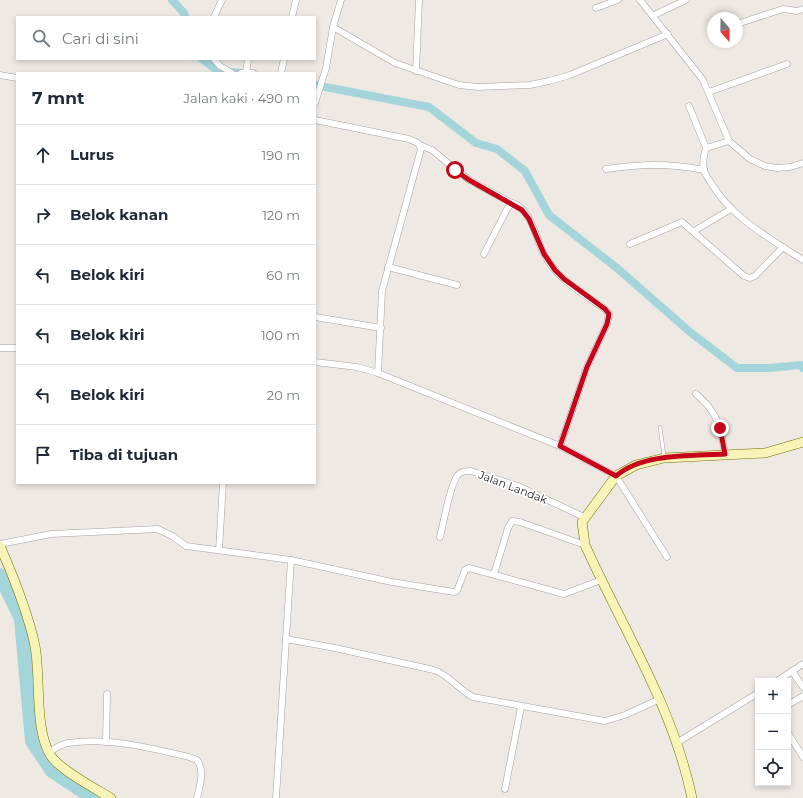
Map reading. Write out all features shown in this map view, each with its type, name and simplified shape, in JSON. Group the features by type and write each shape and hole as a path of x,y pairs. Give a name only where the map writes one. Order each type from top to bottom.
{"street":[{"path":"214,16 222,0"},
{"path":"292,16 296,0"},
{"path":"316,99 322,81 333,27 341,0"},
{"path":"416,71 419,0"},
{"path":"596,8 618,0"},
{"path":"640,0 654,15 703,80 729,141 750,158 765,166 777,168 803,163"},
{"path":"654,15 686,0"},
{"path":"743,22 783,10 797,11 803,9"},
{"path":"333,27 395,63 459,85 478,87 530,85 570,75 668,34"},
{"path":"215,60 220,66 230,72"},
{"path":"246,72 248,60"},
{"path":"281,72 284,60"},
{"path":"709,92 787,64"},
{"path":"0,75 16,78"},
{"path":"316,80 322,81"},
{"path":"689,106 706,148 704,170 731,210 803,260"},
{"path":"316,120 418,142 420,145 432,150 469,180 522,210 529,219 544,254 555,270 564,279 605,309 609,314 607,324 587,367 560,446"},
{"path":"706,148 729,141"},
{"path":"378,373 382,291 409,195 419,156 420,145"},
{"path":"606,169 654,164 686,166 704,170"},
{"path":"484,254 507,208 512,203"},
{"path":"694,231 731,210"},
{"path":"630,244 677,222 685,224 744,276 750,278 755,276 783,247"},
{"path":"388,267 457,285"},
{"path":"316,317 381,328"},
{"path":"0,348 16,348"},
{"path":"316,362 357,367 378,373 560,446 616,476 667,557"},
{"path":"696,394 710,406 716,415 725,454"},
{"path":"692,798 678,742 660,699 585,545 582,527 584,517 616,476 636,466 664,458 765,452 803,442"},
{"name":"Jalan Landak","path":"440,537 454,485 458,475 464,471 484,474 518,486 584,517"},
{"path":"218,550 223,484"},
{"path":"494,574 508,528 512,522 520,522 585,545"},
{"path":"111,798 56,762 49,752 43,737 35,647 30,626 0,545 51,534 158,530 174,537 186,546 291,560 392,582 454,592 457,591 466,568 494,574 564,594 601,580"},
{"path":"276,798 291,560"},
{"path":"286,640 335,648 434,670 442,673 456,686 473,698 521,707 610,720 660,699"},
{"path":"782,678 803,664"},
{"path":"792,671 803,687"},
{"path":"106,742 107,694"},
{"path":"678,742 755,695"},
{"path":"791,703 803,696"},
{"path":"505,789 521,707"},
{"path":"791,738 803,757"},
{"path":"49,752 68,743 106,742 140,746 197,760 201,768 202,776 197,798"}],"lane":[{"path":"660,427 664,458"}],"waterway":[{"path":"172,0 184,13 185,16"},
{"path":"203,60 218,71 230,72"},
{"path":"316,85 429,107 476,143 497,149 525,171 549,215 617,268 690,332 737,368 770,368 801,365 803,368"},
{"path":"0,575 21,619 32,741 52,771 93,798"}],"route":[{"path":"455,170 469,180 515,204 522,210 529,219 549,263 564,279 605,309 609,314 607,324 587,367 574,402 560,446 616,476 627,469 649,461 664,458 725,454 720,428"}]}
